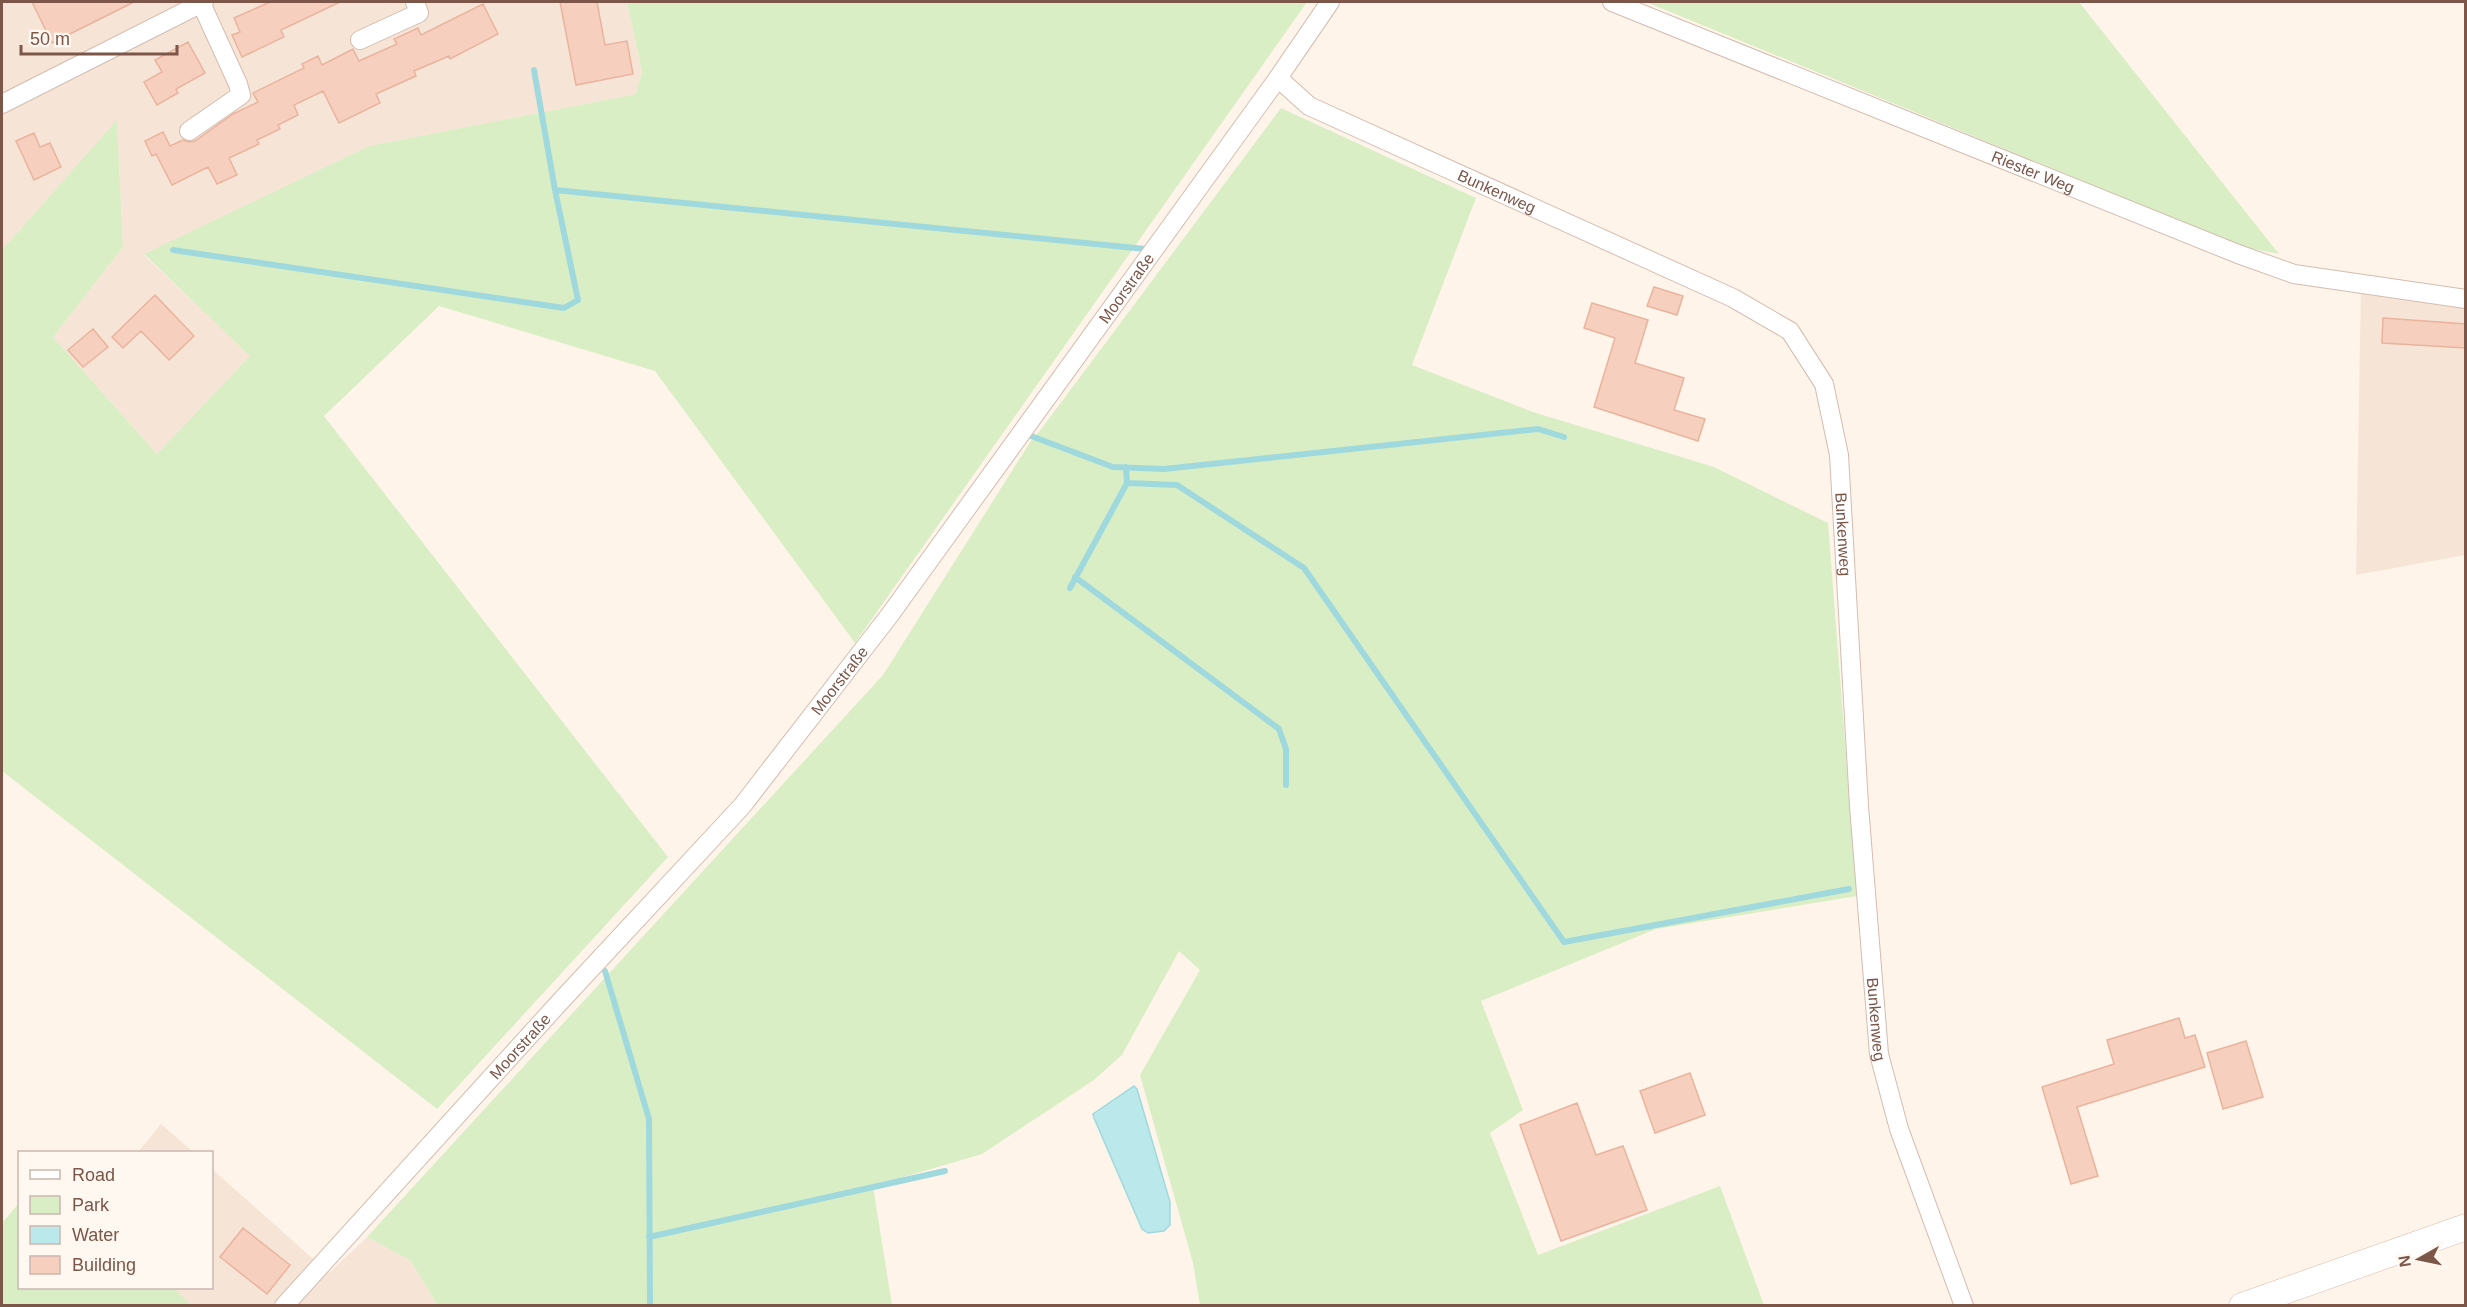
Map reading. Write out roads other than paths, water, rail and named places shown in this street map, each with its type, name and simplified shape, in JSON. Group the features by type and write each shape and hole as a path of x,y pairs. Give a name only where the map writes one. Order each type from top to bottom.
{"street":[{"path":"2,104 202,2 241,95 189,130"},
{"path":"360,40 419,13 415,2"},
{"name":"Moorstraße","path":"284,1305 558,1004 742,807 889,616 1278,78 1330,2"},
{"name":"Riester Weg","path":"1612,2 2294,274 2466,299"},
{"name":"Bunkenweg","path":"1278,78 1309,106 1733,298 1790,331 1824,384 1839,455 1859,806 1879,1054 1899,1129 1964,1305"},
{"path":"2242,1305 2466,1227"}],"water":[{"path":"1134,1086 1137,1089 1170,1202 1170,1225 1164,1231 1148,1233 1142,1229 1093,1114"}],"waterway":[{"path":"173,250 564,308 578,300 555,190 534,70"},
{"path":"555,190 1145,249"},
{"path":"1031,436 1113,467 1164,469 1538,429 1564,437"},
{"path":"1126,467 1127,483 1177,485 1304,568 1564,942 1849,889"},
{"path":"1070,588 1127,483"},
{"path":"1075,577 1279,729 1286,749 1286,785"},
{"path":"605,971 649,1119 650,1306"},
{"path":"649,1237 945,1171"}]}
